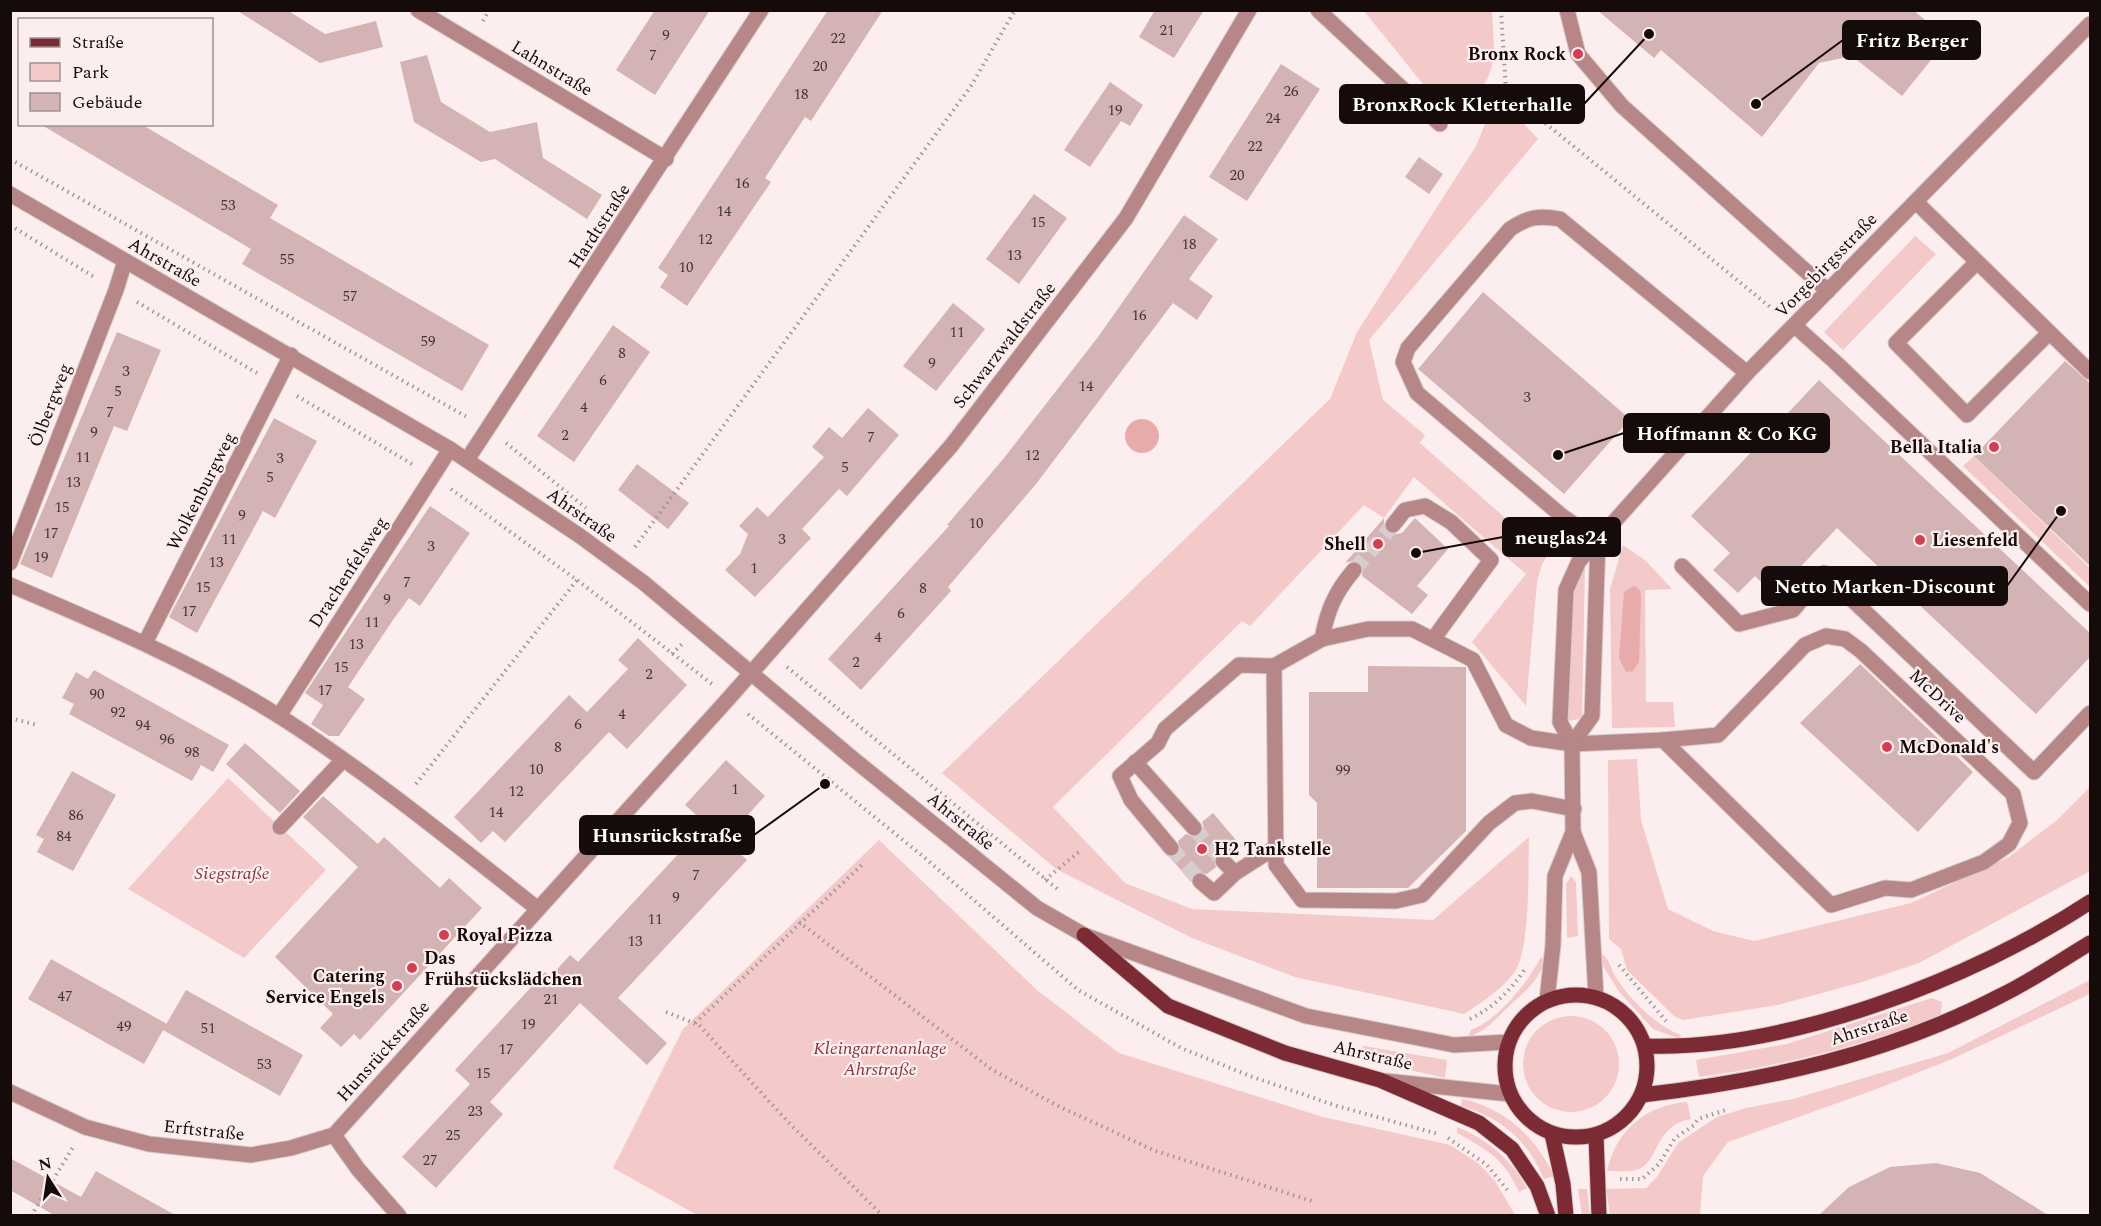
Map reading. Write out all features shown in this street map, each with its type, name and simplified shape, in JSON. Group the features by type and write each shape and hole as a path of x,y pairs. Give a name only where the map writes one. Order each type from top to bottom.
{"main road":[{"name":"Ahrstraße","path":"1645,1046 1685,1047 1775,1033 1897,999 1988,960 2091,902"},
{"name":"Ahrstraße","path":"1084,934 1167,1006 1285,1053 1380,1080"},
{"name":"Ahrstraße","path":"1641,1095 1788,1073 1911,1036 2000,997 2091,943"},
{"path":"1571,995 1596,997 1612,1004 1632,1021 1645,1046 1647,1079 1641,1095 1626,1117 1612,1128 1596,1135 1575,1138 1552,1134 1539,1128 1521,1112 1509,1094 1504,1062 1508,1042 1516,1026 1531,1010 1547,1000 1571,995"},
{"path":"1380,1080 1479,1123 1512,1149 1537,1186 1548,1215"},
{"path":"1552,1134 1563,1184 1566,1215"},
{"path":"1596,1135 1599,1215"}],"street":[{"name":"Lahnstraße","path":"418,10 666,159"},
{"name":"Hardtstraße","path":"467,460 666,159 761,10"},
{"name":"Schwarzwaldstraße","path":"751,674 951,446 1126,218 1249,10"},
{"path":"1318,10 1440,124"},
{"path":"1567,10 1578,54 1622,106 1828,291"},
{"name":"Vorgebirgsstraße","path":"1547,1000 1553,945 1555,876 1573,832 1572,744 1560,722 1566,590 1579,561 1747,373 2091,24"},
{"name":"Ahrstraße","path":"10,194 450,449 580,536 644,583 751,674 1037,908 1084,934 1306,1016 1454,1046 1508,1042"},
{"path":"1916,201 2091,372"},
{"path":"1572,744 1592,716 1598,541 1562,516 1417,393 1403,362 1408,348 1510,229 1525,219 1541,215 1560,219 1747,373"},
{"name":"Ölbergweg","path":"10,563 116,290 124,261"},
{"path":"1976,262 1896,343 1967,415 2049,333"},
{"path":"1795,326 2091,604"},
{"name":"Wolkenburgweg","path":"145,643 291,355"},
{"name":"Drachenfelsweg","path":"279,716 450,449"},
{"path":"1393,525 1405,510 1425,506 1451,522 1491,560 1434,638"},
{"path":"1682,566 1739,624 1793,610 1824,573 2034,772 2091,713"},
{"path":"1322,639 1327,612 1338,589 1354,570"},
{"path":"10,585 145,643 279,716 401,802 538,909"},
{"path":"1171,848 1131,800 1120,776 1158,743 1165,729 1239,665 1275,666 1322,639 1368,629 1412,628 1473,660 1506,725 1531,738 1572,744 1663,740"},
{"name":"McDrive","path":"1826,636 1845,639 1861,651 2013,794 2020,823 2009,844 1984,862 1911,890 1885,888 1831,905 1663,740 1718,735 1805,645 1826,636"},
{"path":"1275,666 1276,865 1302,900 1396,901 1422,895 1489,823 1515,803 1532,801 1574,809"},
{"name":"Hunsrückstraße","path":"334,1135 751,674"},
{"path":"280,827 342,761"},
{"path":"1135,762 1194,828"},
{"name":"Vorgebirgsstraße","path":"1573,832 1589,872 1596,997"},
{"path":"1200,881 1214,893 1234,873 1276,847"},
{"path":"1223,861 1234,873"},
{"name":"Ahrstraße","path":"1380,1080 1509,1094"},
{"name":"Erftstraße","path":"10,1092 85,1127 149,1144 251,1155 291,1148 334,1135"},
{"path":"334,1135 358,1169 399,1215"}],"path":[{"path":"634,547 971,86 1015,10"},
{"path":"1501,10 1506,91 1795,326"},
{"path":"1440,124 1506,91"},
{"path":"401,802 577,580"},
{"path":"10,718 37,725"},
{"path":"1046,880 1081,850"},
{"path":"695,1023 799,922 865,862"},
{"path":"799,922 991,1070 1046,1100 1103,1129 1153,1150 1315,1202"},
{"path":"1617,963 1658,1014 1673,1028"},
{"path":"666,1012 695,1023 790,1124 883,1215"},
{"path":"1613,1179 1642,1179 1659,1164 1675,1138 1694,1125 1698,1119"},
{"path":"31,1215 85,1127"},
{"path":"1448,1138 1487,1165 1515,1200"}],"green space":[{"path":"1364,11 1492,11 1494,50 1486,82 1469,104 1439,104"},
{"path":"1511,109 1538,139 1369,340 1383,400 1425,435 1420,443 1536,545 1547,533 1560,538 1542,564 1537,582 1526,706 1472,642 1526,574 1414,477 1384,518 1364,505 1250,626 1242,621 1053,807 1125,883 1192,909 1433,920 1529,837 1528,908 1519,962 1514,973 1503,985 1464,1014 1295,977 1192,938 1056,869 942,773 1330,399 1357,332 1476,146 1485,124"},
{"path":"1915,236 1936,254 1843,350 1824,332"},
{"path":"1974,456 2090,568 2090,587 1963,466"},
{"path":"1623,545 1646,561 1672,589 1645,590 1646,702 1673,702 1675,727 1612,728 1610,589"},
{"path":"1585,565 1582,718 1570,721 1567,717 1573,595"},
{"path":"1637,759 1641,820 1668,909 1713,931 1754,941 1911,903 2009,857 2057,820 2090,787 2090,871 1919,963 1862,982 1778,1005 1683,1020 1674,1016 1627,970 1621,949 1609,939 1608,760"},
{"name":"Siegstraße","path":"228,778 326,870 244,958 128,889"},
{"name":"Kleingartenanlage Ahrstraße","path":"879,840 1037,990 1119,1053 1323,1117 1450,1145 1478,1163 1495,1181 1515,1215 697,1215 613,1168 683,1029"},
{"path":"1571,876 1576,882 1578,936 1567,938 1566,884"},
{"path":"1602,954 1634,1001 1652,1018 1681,1035 1680,1039 1653,1029 1620,993 1603,966"},
{"path":"1541,957 1546,960 1538,976 1528,988 1489,1026 1468,1037 1471,1030 1492,1018 1502,1009 1528,978"},
{"path":"2090,980 2090,994 1952,1059 1877,1089 1728,1142 1703,1176 1700,1215 1610,1215 1606,1189 1646,1188 1657,1177 1678,1143 1717,1117 1746,1108 1793,1099 1948,1053"},
{"path":"1932,998 1942,1002 1941,1014 1937,1018 1849,1046 1790,1061 1699,1077 1696,1060 1787,1044"},
{"path":"1571,1016 1589,1020 1605,1030 1615,1046 1619,1064 1615,1082 1605,1098 1589,1108 1571,1112 1553,1108 1537,1098 1527,1082 1523,1064 1527,1046 1537,1030 1553,1020"},
{"path":"1364,1046 1447,1060 1445,1078 1361,1059 1357,1052"},
{"path":"1462,1099 1492,1109 1517,1126 1538,1149 1554,1176 1544,1179 1530,1153 1512,1132 1489,1117 1461,1106"},
{"path":"1687,1102 1691,1119 1680,1122 1665,1134 1647,1164 1633,1171 1607,1171 1617,1144 1635,1123 1658,1108"},
{"path":"1457,1127 1497,1151 1514,1168 1527,1188 1519,1192 1501,1163 1486,1150 1457,1133"},
{"path":"1578,1189 1587,1189 1590,1215 1582,1215"}],"shaded area":[{"path":"1142,419 1154,424 1159,436 1154,448 1142,453 1130,448 1125,436 1130,424"},
{"path":"1634,586 1639,589 1641,595 1639,662 1633,671 1626,672 1619,658 1624,592"}],"building":[{"path":"236,10 287,10 325,34 376,21 383,47 320,63"},
{"path":"655,10 710,10 655,95 616,70"},
{"path":"828,10 883,10 811,121 805,117 765,178 771,182 687,306 660,287 668,275 658,268"},
{"path":"1155,10 1204,10 1174,58 1139,37"},
{"path":"1597,10 1913,10 1948,39 1902,96 1852,56 1819,63 1762,137 1661,50 1654,58"},
{"path":"427,55 441,102 490,132 537,122 543,158 602,195 587,219 495,159 481,162 414,122 400,62"},
{"path":"1281,64 1320,89 1247,201 1209,177"},
{"path":"1110,82 1143,105 1130,126 1121,121 1090,167 1064,150"},
{"path":"43,126 144,126 278,205 270,218 489,345 462,391 242,264 251,249"},
{"path":"1419,157 1443,174 1429,194 1405,177"},
{"path":"1034,194 1067,218 1019,284 986,259"},
{"path":"1184,215 1218,239 1189,279 1213,296 1197,320 1173,303 1036,484 948,587 951,591 861,690 828,659 949,526 947,525 1004,458 1098,337"},
{"path":"1483,292 1630,419 1564,494 1418,369"},
{"path":"953,303 985,329 936,391 903,366"},
{"path":"613,325 650,352 574,462 537,436"},
{"path":"117,332 161,350 127,431 114,426 52,578 20,564"},
{"path":"2065,361 2091,384 2091,567 1974,456"},
{"name":"Liesenfeld","path":"1819,380 2091,634 2091,656 2036,714 1837,528 1774,595 1755,576 1738,593 1713,570 1730,553 1691,516"},
{"path":"868,408 899,435 847,496 839,489 802,529 811,538 755,597 725,570 740,554 748,534 739,526 757,507 768,517 824,457 812,447 829,427 842,438"},
{"path":"274,418 317,441 275,518 263,511 197,633 169,617"},
{"path":"637,464 689,503 668,529 618,490"},
{"path":"430,506 470,533 420,606 409,598 393,620 348,687 365,699 339,736 329,736 311,724 323,705 305,693"},
{"path":"1384,518 1384,529 1392,535 1402,533 1415,518 1448,549 1417,586 1428,595 1412,614 1362,576 1363,567 1360,562 1355,560 1345,563"},
{"path":"638,638 687,685 627,749 609,732 505,842 493,831 481,843 454,817 569,695 587,712 628,669 618,660"},
{"name":"McDonald's","path":"1860,664 1973,772 1918,832 1800,723"},
{"path":"1368,666 1466,667 1466,831 1408,888 1317,888 1317,803 1309,795 1309,692 1368,692"},
{"path":"94,670 229,745 213,772 201,765 192,781 69,714 74,704 62,698 76,672 88,679"},
{"path":"245,743 300,791 280,813 226,764"},
{"path":"726,760 765,796 725,840 747,860 618,998 667,1043 647,1065 580,1003 490,1102 503,1114 436,1188 402,1157 470,1084 455,1070 545,972 551,976 570,955 578,962 706,824 685,805"},
{"path":"72,771 116,795 73,871 37,852 44,839 36,835"},
{"path":"323,796 378,844 384,837 440,888 449,878 482,908 360,1040 354,1034 341,1047 320,1028 333,1014 275,957 358,867 303,817"},
{"path":"1213,813 1241,846 1230,855 1225,852 1217,854 1214,859 1216,867 1207,874 1196,872 1191,882 1170,857 1180,852 1178,841 1186,834 1195,838 1201,835 1204,827 1202,822"},
{"path":"51,959 166,1024 186,990 303,1055 280,1096 163,1030 144,1064 28,999"},
{"path":"10,1158 81,1197 96,1171 175,1215 54,1215 10,1190"},
{"path":"1936,1163 1980,1173 2048,1215 1819,1215 1849,1187 1890,1167"}],"tunnel":[{"path":"1354,570 1393,525"},
{"path":"1194,828 1223,861"},
{"path":"1171,848 1200,881"}],"place":[{"name":"BronxRock Kletterhalle","path":"1649,34"},
{"name":"Bronx Rock","path":"1578,54"},
{"name":"Fritz Berger","path":"1756,104"},
{"name":"Bella Italia","path":"1994,447"},
{"name":"Hoffmann & Co KG","path":"1558,455"},
{"name":"Netto Marken-Discount","path":"2061,511"},
{"name":"Liesenfeld","path":"1920,540"},
{"name":"Shell","path":"1378,544"},
{"name":"neuglas24","path":"1416,553"},
{"name":"McDonald's","path":"1887,747"},
{"name":"Hunsrückstraße","path":"825,784"},
{"name":"H2 Tankstelle","path":"1202,849"},
{"name":"Royal Pizza","path":"444,935"},
{"name":"Das Frühstückslädchen","path":"412,968"},
{"name":"Catering Service Engels","path":"397,986"}]}
